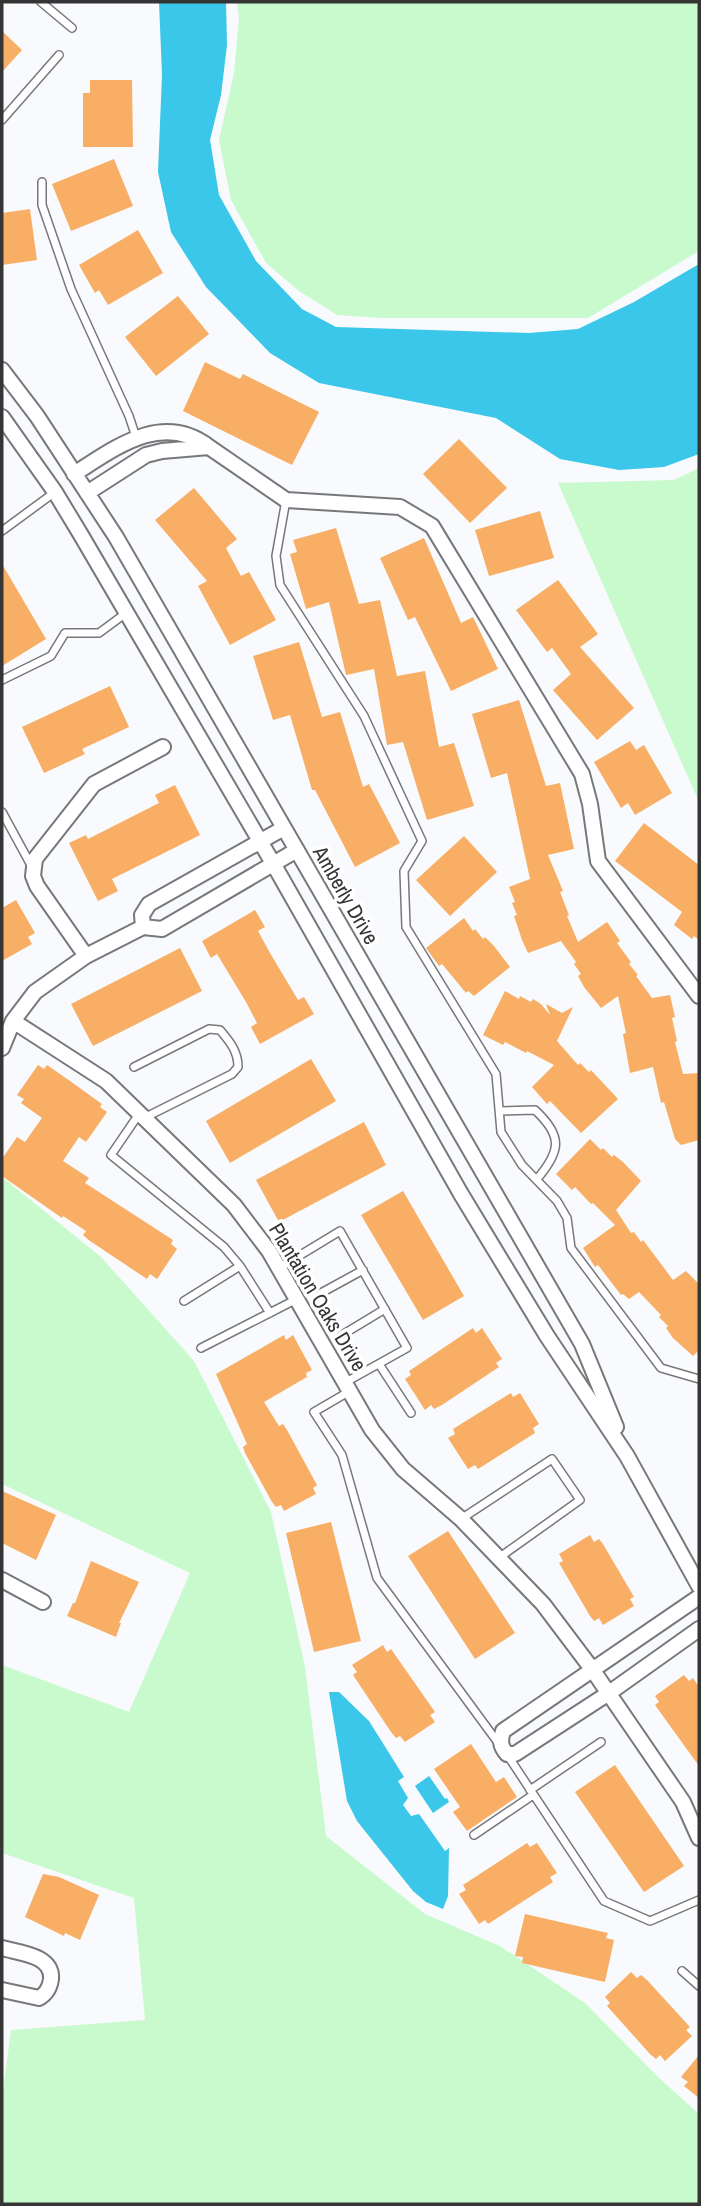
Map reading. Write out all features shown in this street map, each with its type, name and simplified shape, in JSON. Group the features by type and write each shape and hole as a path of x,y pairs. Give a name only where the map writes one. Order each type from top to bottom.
{"street":[{"name":"Amberly Drive","path":"2,370 37,416 116,537 582,1344 627,1455"},
{"name":"Amberly Drive","path":"2,417 55,492 261,842 461,1194 547,1336 627,1455 699,1586"},
{"path":"55,492 136,438 152,433 186,434 198,439 286,500 400,507 432,526 582,774 590,804 598,861 699,996"},
{"path":"136,438 146,455"},
{"path":"87,493 146,455 209,447"},
{"path":"86,956 37,886 33,868 40,849 56,835 94,784 163,747"},
{"path":"143,927 142,915 149,904 284,828"},
{"path":"2,1048 13,1021 35,992 86,956 143,927 162,929 297,850"},
{"name":"Plantation Oaks Drive","path":"13,1021 106,1081 234,1205 269,1251 372,1430 403,1469 461,1519 543,1604 592,1669 695,1818 699,1838"},
{"path":"2,1580 43,1602"},
{"path":"699,1597 503,1731 500,1741 502,1748 508,1754 515,1754 609,1693 699,1629"},
{"path":"2,1948 39,1958 49,1966 52,1975 50,1985 39,1998 2,1990"}],"lane":[{"path":"41,2 72,28"},
{"path":"2,120 59,55"},
{"path":"42,183 42,205 71,289 129,416 136,438"},
{"path":"2,531 55,492"},
{"path":"286,500 276,555 280,584 364,716 422,841 404,872 406,928 496,1074 501,1132 522,1165 557,1201 567,1217 570,1248 661,1368 699,1379"},
{"path":"2,680 51,656 65,633 99,633 126,613"},
{"path":"2,812 33,868"},
{"path":"134,1068 209,1029 220,1030 232,1045 238,1057 238,1067 232,1074 143,1114 111,1155 223,1247 240,1266 270,1313"},
{"path":"499,1111 535,1110 550,1124 557,1149 550,1164 537,1179"},
{"path":"279,1268 340,1231 407,1348 379,1364 314,1412 342,1455 377,1578 502,1748 604,1902 650,1921 699,1900"},
{"path":"184,1301 240,1266"},
{"path":"321,1293 363,1270"},
{"path":"201,1348 297,1299"},
{"path":"342,1335 385,1310"},
{"path":"379,1364 411,1413"},
{"path":"461,1519 552,1459 580,1500 499,1557"},
{"path":"474,1835 601,1742"},
{"path":"682,1971 699,1986"}],"green space":[{"path":"237,2 699,2 699,251 588,318 380,318 337,315 299,291 266,263 231,200 219,140 234,73 239,18"},
{"path":"699,468 699,802 558,483 674,480"},
{"path":"2,1177 101,1257 194,1361 271,1512 305,1667 326,1836 425,1914 500,1946 585,2003 699,2114 699,2204 2,2204 2,2098 11,2030 145,2020 134,1898 2,1853 2,1665 129,1712 190,1573 2,1484"}],"water":[{"path":"159,2 226,2 227,45 221,95 210,140 219,195 256,261 302,309 336,327 529,333 578,329 634,302 699,264 699,454 664,467 619,470 560,459 496,418 319,383 270,353 206,287 171,232 158,172 162,75"},
{"path":"329,1692 339,1692 369,1721 404,1777 398,1781 408,1798 403,1805 411,1816 419,1814 445,1851 449,1848 448,1896 443,1909 426,1902 413,1891 357,1821 347,1801"},
{"path":"429,1776 449,1802 433,1813 415,1786"}],"building":[{"path":"2,31 22,50 2,72"},
{"path":"90,80 132,80 133,147 83,147 83,93 90,93"},
{"path":"114,159 133,206 71,231 52,184"},
{"path":"30,209 37,260 2,265 2,213"},
{"path":"138,230 163,273 108,305 99,290 95,293 79,265"},
{"path":"178,296 209,334 156,376 125,337"},
{"path":"205,362 240,379 243,374 319,412 292,465 183,411"},
{"path":"459,439 507,488 470,523 423,474"},
{"path":"194,488 237,539 226,548 241,576 249,572 276,620 230,645 198,586 207,581 155,520"},
{"path":"540,511 554,558 489,576 475,530"},
{"path":"336,528 359,604 380,600 397,676 425,671 439,747 454,743 474,806 427,820 403,742 387,745 374,669 346,675 329,602 306,609 290,554 297,552 293,540"},
{"path":"424,538 461,623 473,617 498,669 451,691 415,617 408,620 380,558"},
{"path":"2,564 46,639 2,666"},
{"path":"558,580 598,634 580,647 634,708 597,740 553,690 571,674 552,648 547,652 516,610"},
{"path":"299,642 322,717 340,712 363,787 369,784 400,843 355,867 315,790 312,790 290,715 273,720 253,656"},
{"path":"110,686 129,727 82,749 85,754 44,773 22,727"},
{"path":"519,700 546,786 560,783 574,849 548,855 563,891 560,892 569,915 567,916 578,942 607,922 620,941 617,943 631,962 629,964 638,975 636,976 652,998 670,995 675,1017 672,1018 677,1041 675,1042 683,1074 699,1073 699,1140 681,1145 675,1139 664,1102 661,1103 653,1067 630,1073 623,1034 626,1033 618,996 601,1008 584,987 578,976 581,974 574,964 576,962 561,941 528,953 522,940 514,916 517,915 512,903 515,902 509,887 530,879 507,773 491,778 472,714"},
{"path":"630,741 636,750 644,745 672,793 635,815 628,803 621,808 594,762"},
{"path":"175,785 200,835 112,879 118,891 98,901 69,843 86,835 88,839 159,803 155,795"},
{"path":"644,823 699,865 699,940 694,936 692,939 674,925 682,912 615,861"},
{"path":"464,836 497,872 450,916 416,880"},
{"path":"16,900 35,933 28,937 32,944 2,961 2,908"},
{"path":"255,910 265,927 258,931 270,953 298,1000 304,997 314,1014 260,1044 251,1027 257,1023 246,1002 217,954 211,958 202,941"},
{"path":"464,918 473,931 475,929 483,939 485,937 494,946 510,967 474,996 468,991 466,993 442,964 439,966 426,948"},
{"path":"180,948 202,991 93,1046 71,1004"},
{"path":"505,991 519,999 520,996 531,1002 533,999 550,1015 546,1004 562,1013 573,1007 557,1041 578,1065 580,1063 589,1072 591,1070 618,1099 581,1133 550,1101 547,1104 532,1087 554,1065 527,1051 526,1053 505,1042 503,1045 483,1035"},
{"path":"311,1059 336,1101 230,1163 206,1121"},
{"path":"38,1065 44,1069 47,1065 102,1104 100,1107 107,1112 86,1142 79,1137 63,1161 89,1178 85,1183 173,1240 171,1244 177,1249 157,1279 150,1274 147,1279 90,1241 83,1235 86,1231 63,1216 62,1218 2,1176 2,1159 17,1137 25,1142 42,1118 21,1103 24,1099 17,1095"},
{"path":"364,1122 386,1165 279,1222 256,1180"},
{"path":"590,1139 601,1150 603,1148 612,1157 614,1155 623,1162 641,1181 616,1210 631,1233 634,1232 641,1242 643,1240 673,1280 686,1271 699,1284 699,1350 693,1356 673,1338 666,1328 668,1326 659,1317 661,1315 639,1292 629,1299 621,1295 598,1265 595,1267 583,1248 615,1225 575,1187 572,1190 556,1174"},
{"path":"403,1191 464,1296 423,1320 361,1215"},
{"path":"473,1328 476,1333 482,1328 502,1359 496,1363 499,1367 442,1405 434,1409 431,1405 425,1410 405,1379 411,1375 409,1371"},
{"path":"284,1335 286,1340 293,1335 312,1370 306,1373 307,1377 264,1402 279,1426 283,1424 287,1430 317,1485 313,1488 316,1494 284,1511 281,1505 276,1507 272,1502 245,1453 243,1447 247,1444 216,1374"},
{"path":"511,1393 513,1397 520,1393 539,1424 533,1428 535,1433 478,1469 475,1465 468,1469 448,1438 455,1434 453,1429"},
{"path":"2,1491 56,1515 36,1560 2,1543"},
{"path":"331,1522 361,1641 314,1652 286,1533"},
{"path":"448,1531 515,1633 475,1659 408,1556"},
{"path":"590,1535 594,1542 599,1539 603,1544 634,1597 630,1599 634,1606 603,1625 599,1618 594,1621 590,1616 559,1563 563,1561 559,1554"},
{"path":"91,1561 139,1582 119,1623 116,1637 67,1616 75,1603"},
{"path":"383,1645 387,1652 391,1649 435,1712 430,1715 435,1722 405,1742 391,1732 353,1675 357,1672 352,1665"},
{"path":"684,1675 689,1681 693,1678 699,1687 699,1766 655,1705 659,1702 655,1696"},
{"path":"471,1744 496,1782 504,1777 517,1797 467,1831 453,1812 460,1807 434,1769"},
{"path":"615,1765 684,1866 644,1892 575,1792"},
{"path":"527,1843 530,1847 537,1843 557,1873 550,1877 553,1882 488,1924 485,1920 479,1924 459,1894 466,1890 463,1885"},
{"path":"43,1874 59,1877 99,1895 80,1940 65,1933 64,1936 25,1917"},
{"path":"525,1914 608,1933 606,1938 614,1940 605,1982 522,1963 523,1957 515,1956"},
{"path":"631,1972 637,1978 641,1975 647,1980 690,2027 686,2030 692,2036 665,2061 660,2055 656,2059 650,2054 607,2006 610,2003 605,1997"},
{"path":"699,2055 699,2098 684,2086 688,2082 681,2077"}]}
